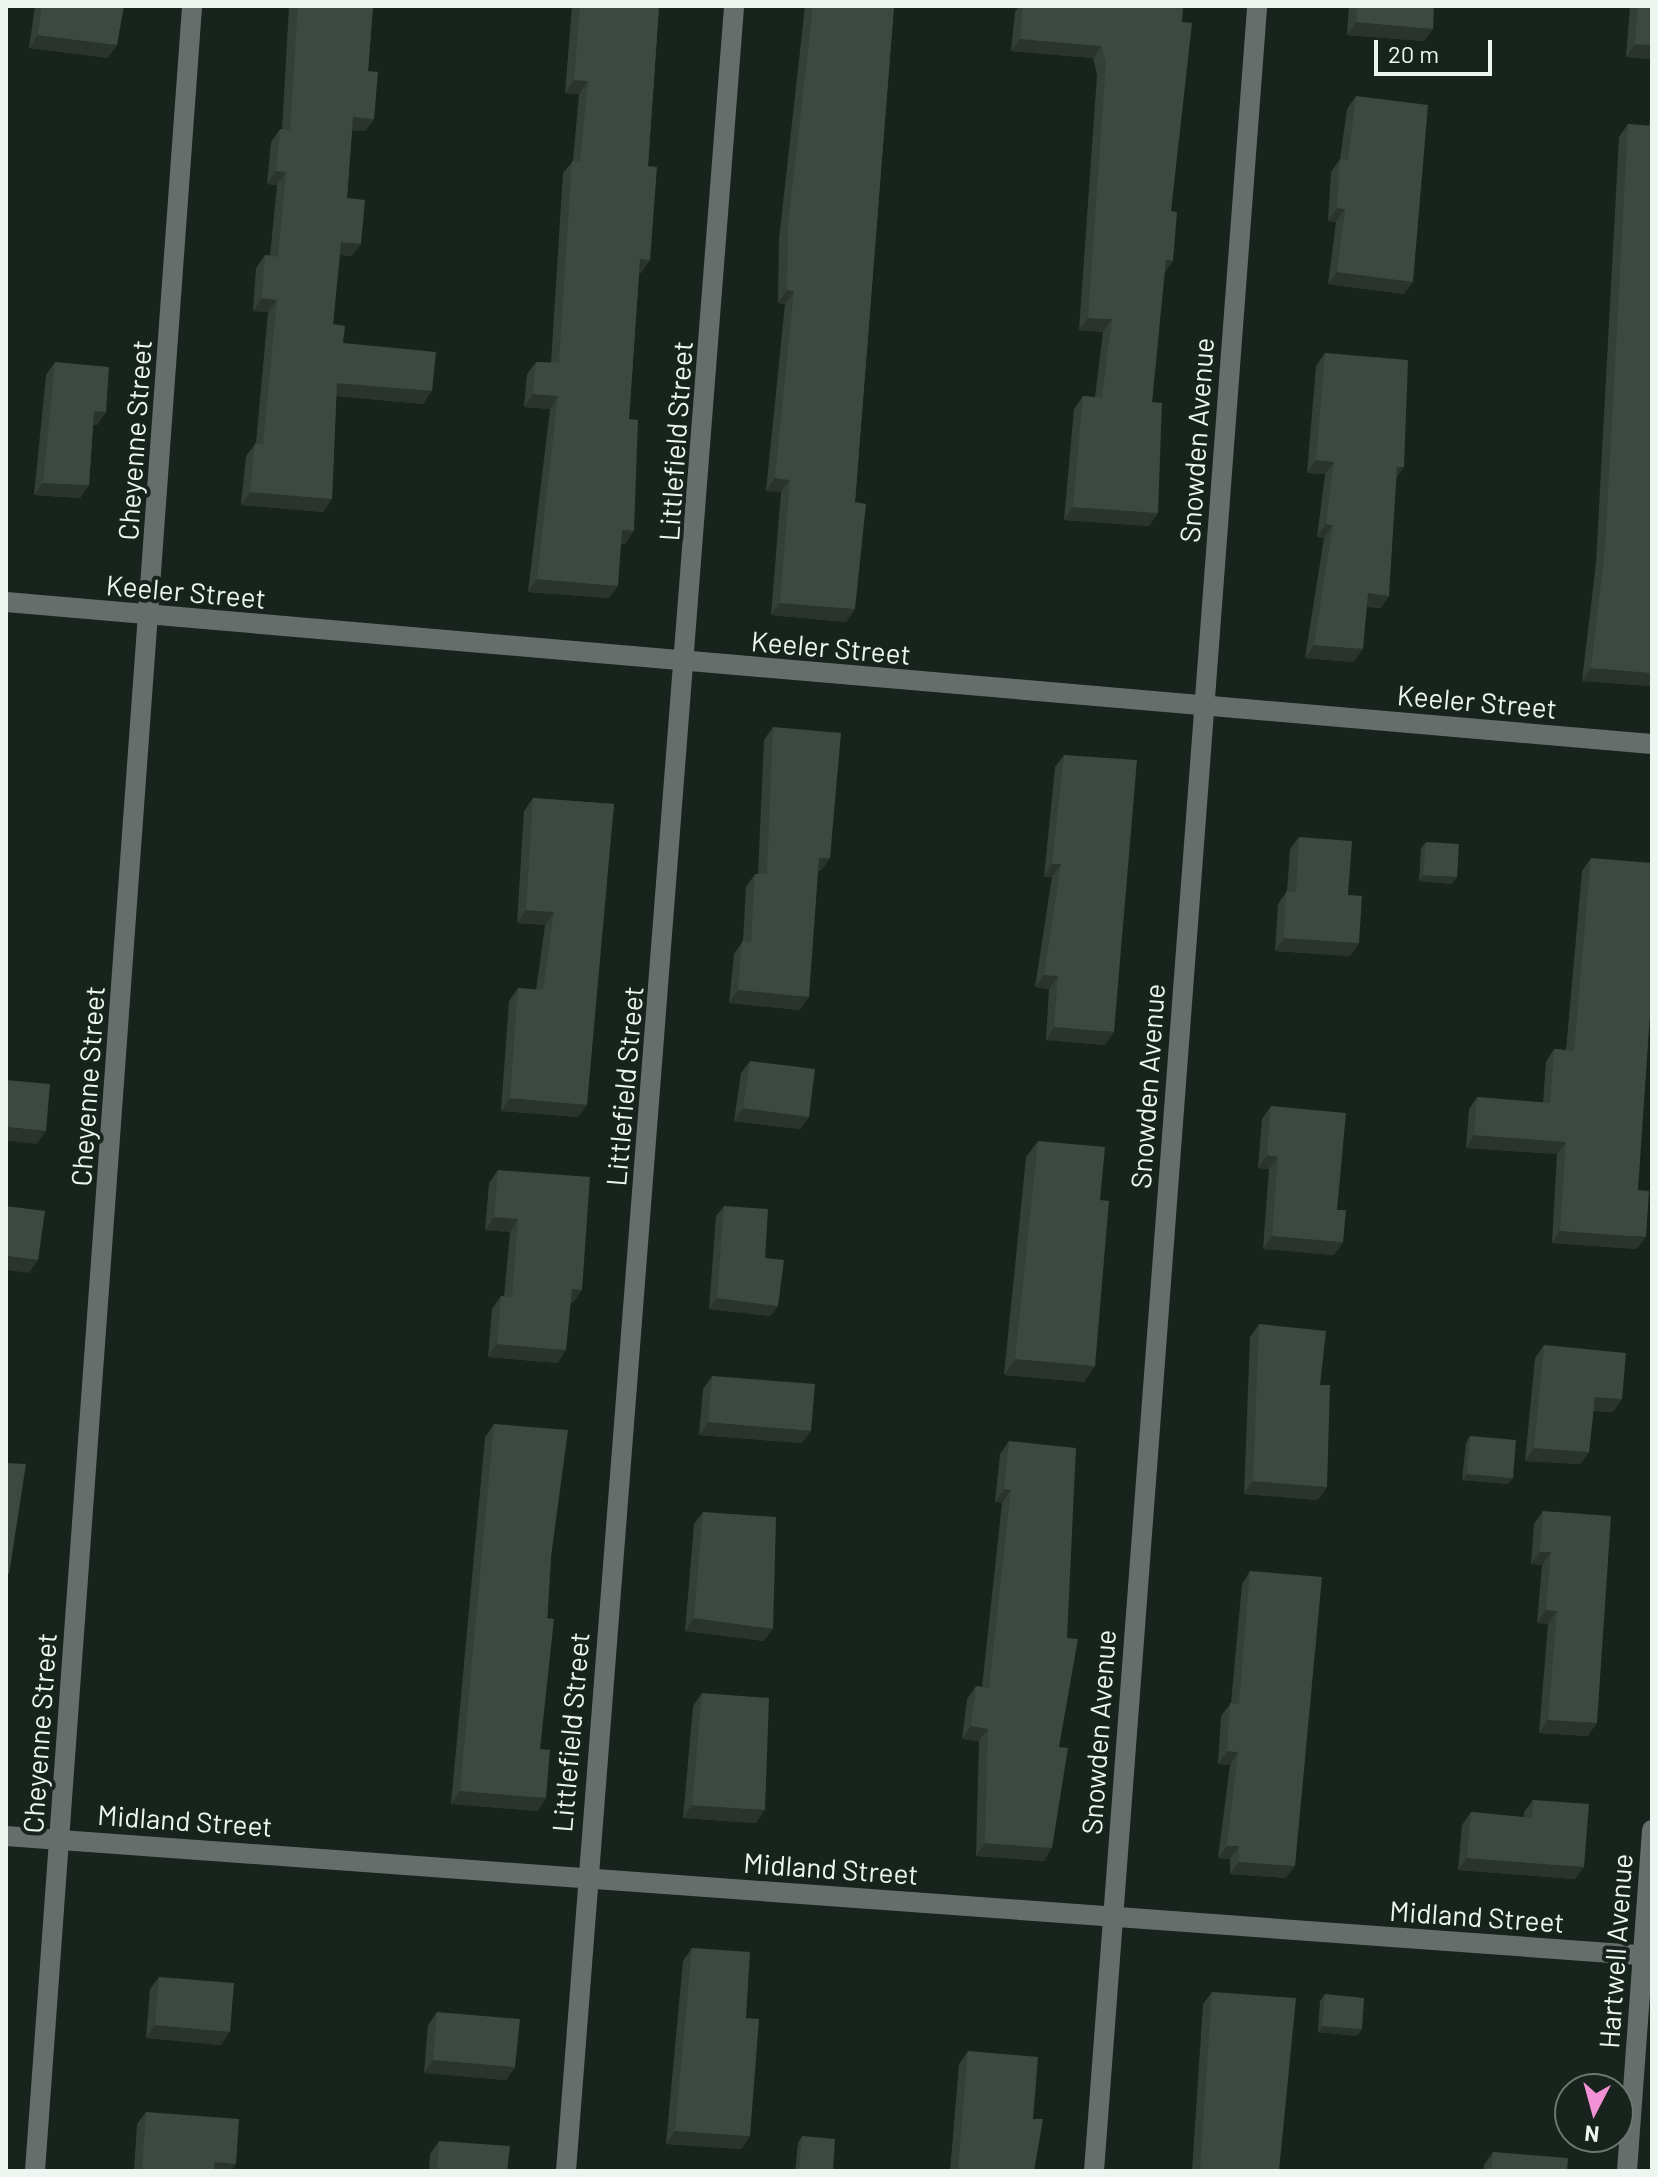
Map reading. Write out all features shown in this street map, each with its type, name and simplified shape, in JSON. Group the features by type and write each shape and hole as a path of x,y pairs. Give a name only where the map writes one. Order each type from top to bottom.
{"street":[{"name":"Cheyenne Street","path":"35,2171 192,6"},
{"name":"Littlefield Street","path":"566,2171 586,1878 688,663 734,6"},
{"name":"Snowden Avenue","path":"1094,2171 1257,6"},
{"name":"Keeler Street","path":"6,602 150,617 1652,744"},
{"name":"Hartwell Avenue","path":"1627,2171 1647,1956 1652,1830"},
{"name":"Midland Street","path":"6,1836 1647,1956"}],"building":[{"path":"42,6 124,6 117,45 38,35"},
{"path":"298,6 373,6 368,71 378,72 374,119 353,117 347,198 365,200 361,244 341,242 333,324 345,326 343,343 436,352 432,391 337,383 332,499 250,492 255,443 263,444 277,300 262,298 265,255 278,257 286,172 276,171 280,129 290,130"},
{"path":"580,6 659,6 648,166 657,167 650,260 640,259 629,419 638,420 634,531 622,530 618,586 537,579 558,396 533,394 536,362 559,363 572,161 580,161 588,81 574,80"},
{"path":"813,6 894,6 855,502 866,504 855,609 780,603 790,480 775,478 794,291 787,290 788,226"},
{"path":"1023,6 1183,6 1182,22 1192,23 1171,211 1177,212 1173,261 1166,260 1152,402 1162,403 1158,513 1073,507 1083,396 1102,398 1112,319 1088,318 1106,62 1101,46 1020,39"},
{"path":"1357,6 1434,6 1433,29 1356,22"},
{"path":"1638,6 1652,6 1652,45 1635,44"},
{"path":"1356,96 1428,105 1413,282 1337,272 1345,209 1337,208 1340,159 1348,160"},
{"path":"1628,124 1652,126 1652,673 1591,668 1605,550"},
{"path":"1325,353 1408,360 1404,467 1397,467 1389,596 1368,593 1363,649 1314,645 1333,525 1326,524 1334,462 1316,460"},
{"path":"55,362 109,367 106,412 94,411 89,485 43,483"},
{"path":"773,727 841,733 830,858 819,858 809,997 738,990 742,941 751,942 755,874 767,874"},
{"path":"1064,755 1137,760 1114,1032 1054,1027 1058,976 1044,975 1061,864 1052,864"},
{"path":"533,798 614,804 587,1105 510,1098 518,988 543,990 554,912 526,910"},
{"path":"1299,837 1352,841 1348,895 1362,896 1359,943 1284,938 1286,891 1296,892"},
{"path":"1426,842 1459,844 1457,877 1423,875"},
{"path":"1591,858 1652,863 1652,985 1638,1190 1649,1191 1646,1237 1560,1231 1566,1142 1474,1135 1477,1097 1550,1103 1554,1049 1574,1051"},
{"path":"750,1061 815,1069 809,1117 743,1108"},
{"path":"6,1080 50,1084 46,1131 6,1127"},
{"path":"1271,1106 1346,1113 1337,1210 1346,1210 1343,1242 1272,1236 1278,1157 1267,1155"},
{"path":"1038,1141 1105,1147 1100,1200 1109,1201 1095,1366 1015,1359"},
{"path":"498,1170 590,1177 582,1290 572,1289 566,1350 497,1344 501,1296 512,1297 518,1219 494,1217"},
{"path":"6,1206 45,1211 38,1260 6,1256"},
{"path":"724,1206 768,1209 765,1258 784,1260 778,1306 717,1298"},
{"path":"1259,1324 1326,1331 1320,1385 1330,1385 1327,1487 1253,1481"},
{"path":"1544,1345 1626,1353 1622,1399 1595,1397 1589,1452 1534,1448"},
{"path":"712,1376 815,1384 811,1431 708,1422"},
{"path":"494,1424 568,1430 551,1557 547,1618 554,1619 540,1749 550,1750 546,1798 460,1791"},
{"path":"1470,1436 1516,1440 1513,1478 1467,1474"},
{"path":"1009,1441 1076,1448 1067,1638 1078,1639 1059,1747 1068,1748 1052,1848 985,1843 988,1729 971,1726 976,1686 989,1688 1011,1490 1004,1489"},
{"path":"6,1463 26,1464 9,1574 6,1574"},
{"path":"1543,1511 1611,1516 1597,1723 1548,1720 1557,1611 1546,1610 1551,1552 1540,1552"},
{"path":"703,1512 776,1517 773,1629 694,1618"},
{"path":"1250,1571 1322,1577 1295,1866 1239,1862 1239,1846 1227,1846 1238,1752 1227,1751 1230,1703 1239,1704"},
{"path":"702,1693 769,1698 765,1810 692,1805"},
{"path":"1533,1800 1589,1804 1584,1867 1467,1858 1471,1812 1532,1818"},
{"path":"692,1948 750,1952 746,2018 759,2019 750,2136 675,2131"},
{"path":"159,1977 234,1983 230,2032 155,2025"},
{"path":"1212,1992 1296,1998 1279,2171 1200,2171"},
{"path":"1325,1994 1364,1998 1362,2029 1322,2026"},
{"path":"437,2012 520,2019 515,2067 433,2060"},
{"path":"968,2051 1038,2057 1033,2119 1043,2119 1034,2171 958,2171"},
{"path":"146,2112 239,2119 236,2164 215,2162 214,2171 142,2171"},
{"path":"802,2136 835,2139 833,2171 799,2171"},
{"path":"439,2141 510,2146 507,2171 437,2171"},
{"path":"1493,2152 1568,2158 1567,2171 1491,2171"}]}
